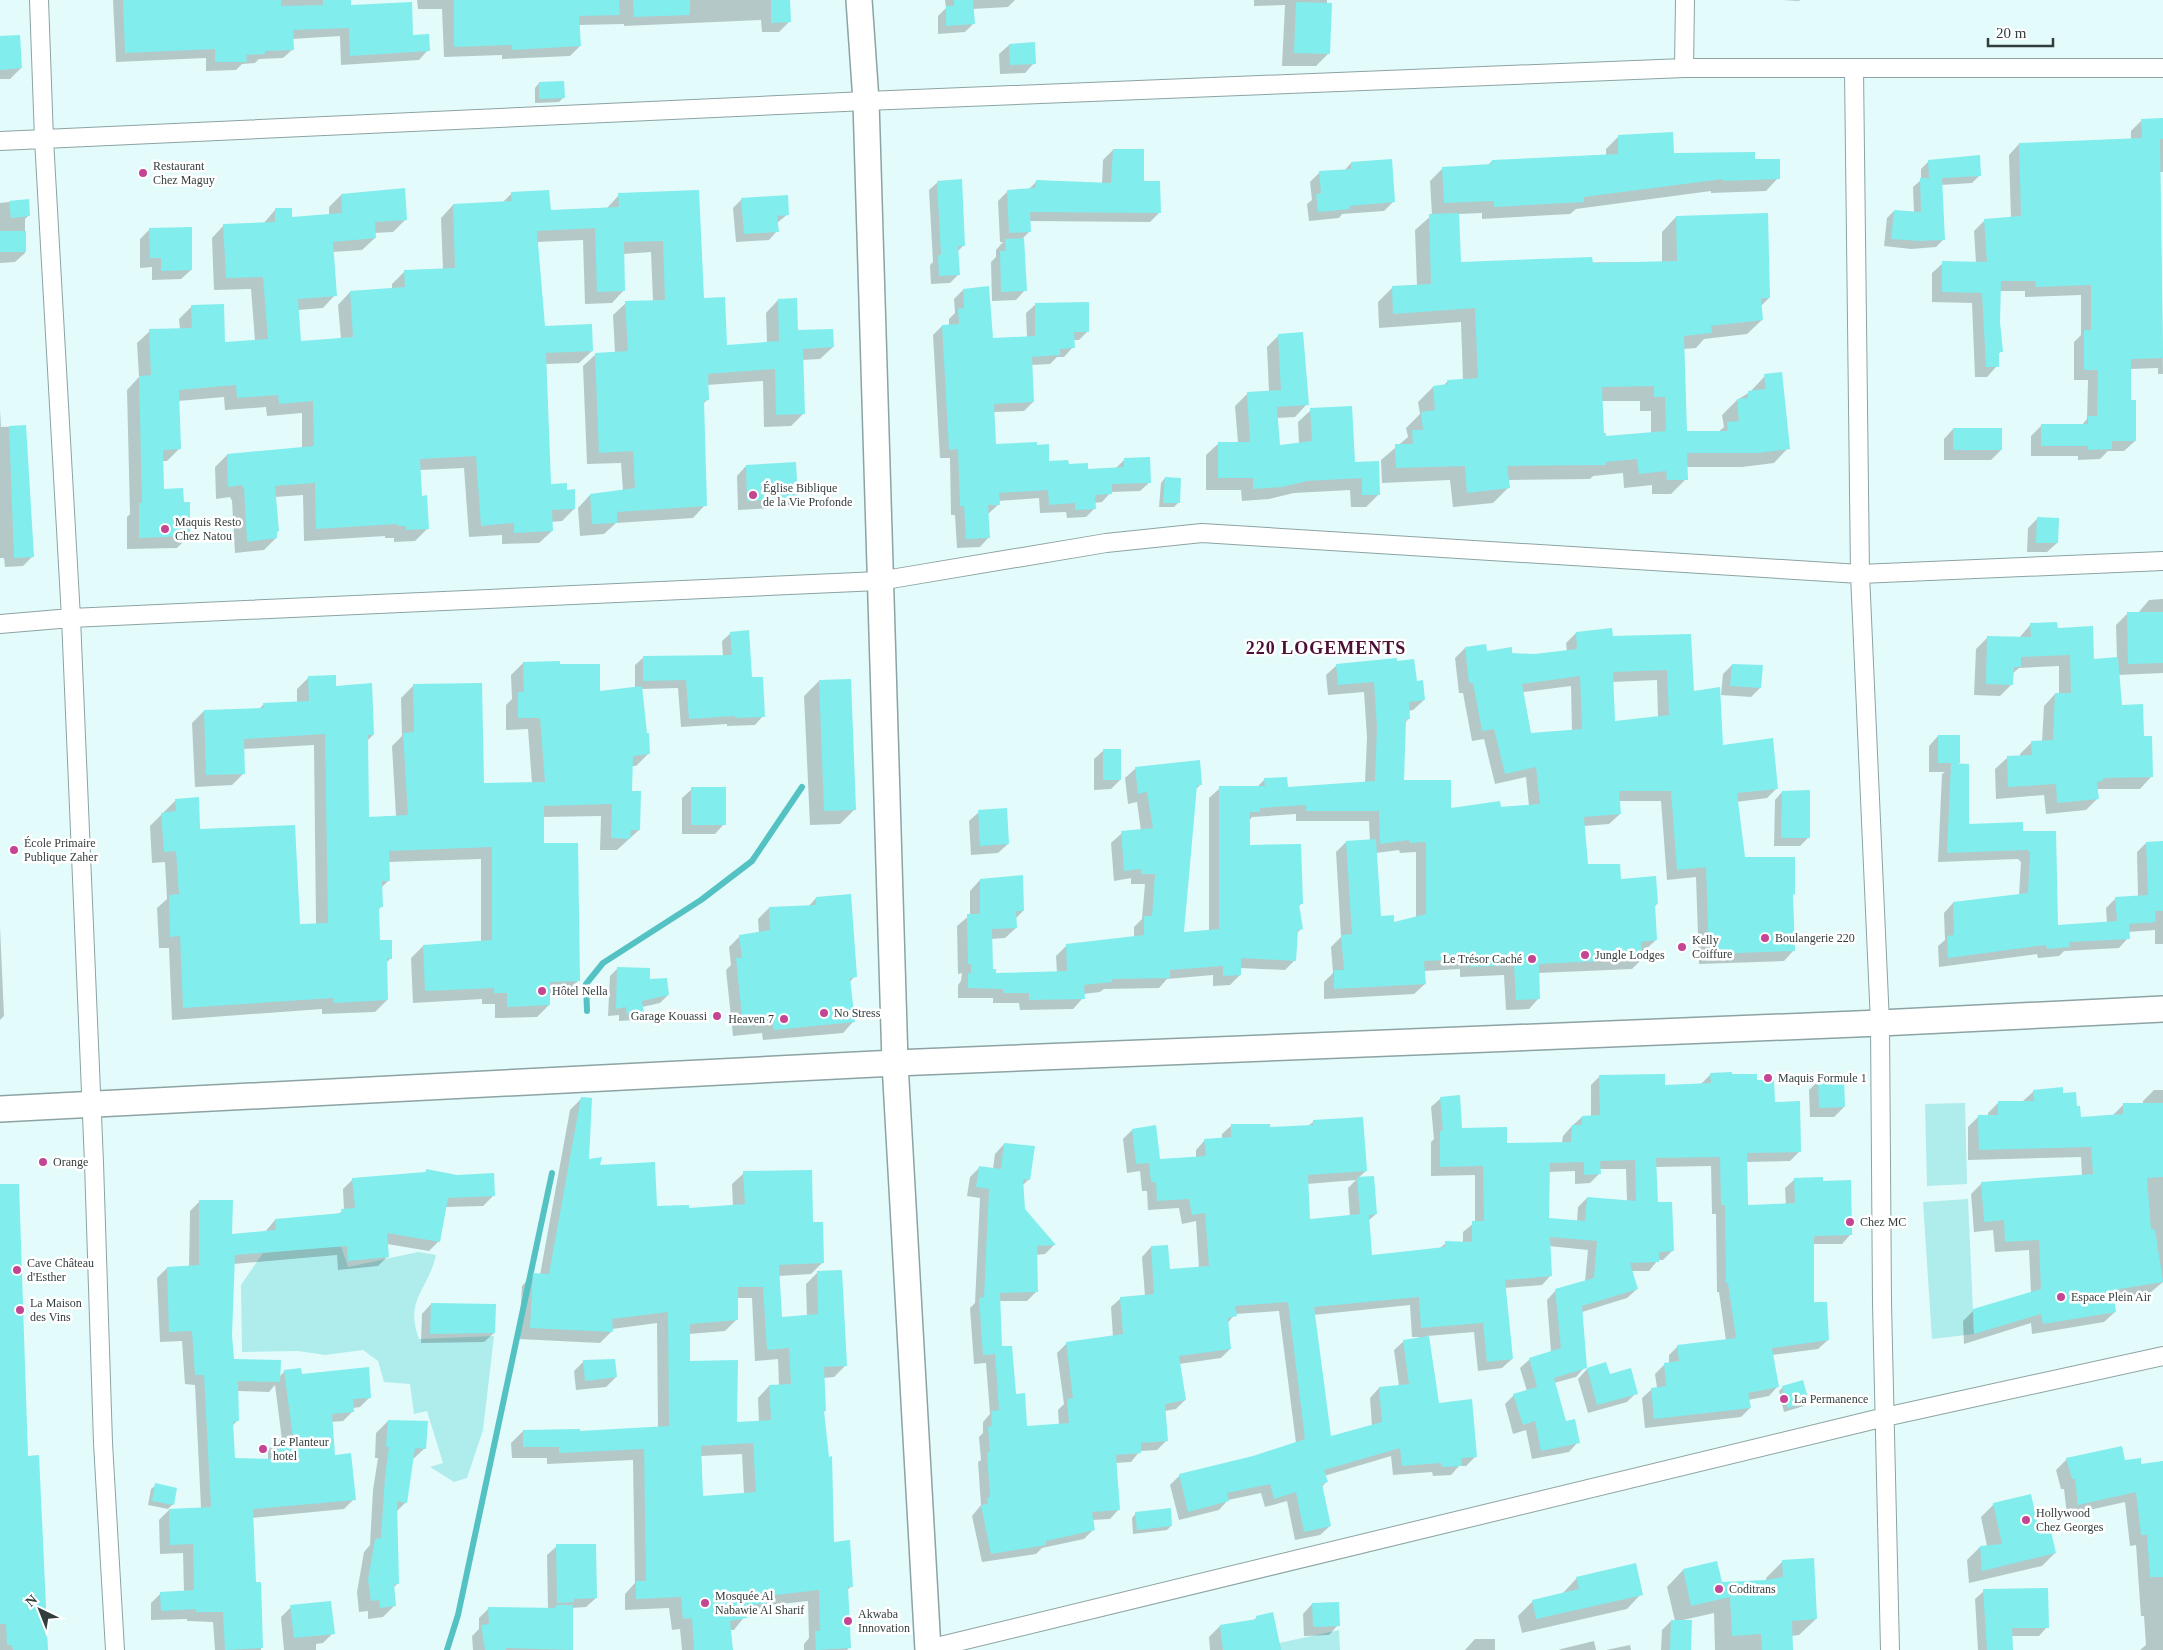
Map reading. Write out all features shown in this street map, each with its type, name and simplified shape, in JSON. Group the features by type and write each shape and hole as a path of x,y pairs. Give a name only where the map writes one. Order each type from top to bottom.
{"street":[{"path":"39,0 44,139 71,618 92,1105 103,1443 115,1650"},
{"path":"860,0 866,101 895,1063 928,1650 1885,1417 2163,1356"},
{"path":"1684,68 1685,0"},
{"path":"0,141 866,101 1684,68 2163,68"},
{"path":"1854,69 1860,574 1880,1023 1882,1293 1890,1650"},
{"path":"0,624 71,618 880,580 1106,543 1202,533 1860,574 2163,561"},
{"path":"0,1109 895,1063 1880,1023 2163,1009"}],"shaded area":[{"path":"1965,1103 1967,1184 1927,1186 1925,1104"},
{"path":"1968,1199 1974,1334 1932,1339 1923,1202"},
{"path":"341,1246 348,1267 418,1252 436,1255 416,1304 414,1314 419,1339 494,1336 483,1430 467,1478 454,1482 430,1467 443,1463 427,1411 414,1414 410,1384 384,1382 378,1361 363,1350 325,1355 298,1351 242,1352 241,1285 263,1253"},
{"path":"1339,1630 1340,1650 1247,1650"}],"building":[{"path":"123,0 281,0 281,6 323,5 323,0 351,0 351,5 412,2 413,35 429,34 430,51 350,56 349,28 293,30 294,50 265,51 265,54 246,55 247,62 215,62 215,49 125,53"},
{"path":"454,0 619,0 620,15 579,16 581,46 512,50 512,45 454,47"},
{"path":"633,0 690,0 690,15 634,17"},
{"path":"771,0 790,0 791,22 771,23"},
{"path":"954,0 973,0 975,24 946,26 946,6 954,6"},
{"path":"1296,2 1332,3 1330,54 1294,53"},
{"path":"20,35 22,68 0,70 0,36"},
{"path":"1035,42 1036,64 1010,65 1009,44"},
{"path":"564,81 565,98 539,99 539,82"},
{"path":"2163,118 2163,139 2160,139 2163,358 2131,359 2131,400 2136,400 2136,441 2112,441 2112,449 2088,450 2088,446 2041,446 2041,424 2088,424 2088,416 2097,416 2098,370 2084,370 2084,330 2091,330 2091,285 2036,287 2035,281 2001,281 2000,322 2003,352 1999,352 1999,367 1986,367 1982,293 1942,292 1942,261 1987,262 1984,219 2021,216 2019,143 2142,138 2141,119"},
{"path":"1673,132 1674,153 1755,152 1755,159 1780,159 1780,179 1723,181 1723,179 1584,197 1584,202 1494,207 1494,201 1444,203 1442,167 1492,164 1492,160 1618,154 1618,135"},
{"path":"1113,149 1144,149 1144,181 1160,181 1161,213 1030,212 1031,232 1009,233 1007,190 1035,188 1036,180 1111,183"},
{"path":"1980,155 1981,176 1942,178 1945,240 1891,239 1894,210 1921,212 1920,178 1929,178 1928,160"},
{"path":"1392,159 1395,202 1350,206 1350,209 1318,212 1316,194 1321,193 1319,171 1351,169 1351,162"},
{"path":"962,179 965,246 958,246 960,275 939,276 938,255 941,255 937,181"},
{"path":"405,188 407,220 375,222 376,238 333,242 337,296 298,299 301,341 353,337 350,291 405,287 404,270 455,268 453,204 512,201 511,192 549,190 551,210 619,207 618,193 699,190 704,298 725,297 727,345 779,341 778,299 797,298 798,330 833,329 834,347 803,349 805,414 776,415 775,369 708,374 709,400 704,401 707,506 617,512 617,523 592,524 590,494 635,488 633,451 599,453 595,353 628,351 625,301 665,300 663,241 624,242 625,291 597,292 595,228 537,231 545,326 592,324 593,351 546,353 551,484 567,483 567,490 575,489 575,509 552,510 553,531 514,533 514,523 481,526 476,456 420,459 422,496 427,495 429,529 406,530 406,526 397,526 397,524 316,529 315,483 275,486 279,531 277,531 277,538 247,542 244,489 242,485 228,487 227,454 314,446 313,401 279,404 278,395 237,398 236,385 179,390 181,449 163,450 164,489 183,488 184,502 190,502 190,536 139,538 139,503 142,503 139,376 151,375 149,329 192,328 191,305 224,304 225,342 268,339 263,277 226,278 223,224 275,222 275,208 292,208 292,217 342,213 341,194"},
{"path":"788,195 789,215 777,216 779,232 744,234 741,198"},
{"path":"29,199 30,216 11,218 9,201"},
{"path":"1459,213 1461,262 1592,257 1593,263 1677,261 1676,216 1768,213 1770,298 1761,298 1763,320 1711,326 1712,333 1684,336 1687,431 1728,431 1727,422 1739,421 1737,399 1748,398 1748,391 1766,389 1764,374 1782,372 1790,449 1758,453 1687,453 1688,480 1667,480 1666,471 1639,474 1637,459 1606,462 1606,465 1507,466 1510,488 1467,493 1465,466 1396,468 1395,444 1413,444 1412,430 1423,430 1421,412 1435,410 1433,386 1448,384 1447,380 1478,378 1475,308 1393,314 1392,286 1431,284 1429,214","holes":["1654,386 1654,397 1665,397 1666,431 1606,436 1606,433 1604,433 1602,387"]},
{"path":"192,227 192,270 161,271 161,258 150,258 149,228"},
{"path":"0,231 26,231 26,252 0,252"},
{"path":"1024,238 1027,291 1001,292 1000,251 1006,251 1005,239"},
{"path":"989,286 993,338 1035,336 1035,303 1089,302 1089,332 1074,332 1075,348 1060,349 1060,355 1032,357 1034,402 994,404 996,444 1037,442 1037,445 1049,444 1049,461 1068,460 1069,464 1088,463 1088,469 1124,467 1124,458 1150,457 1151,483 1112,484 1112,494 1095,495 1096,509 1075,510 1075,503 1049,505 1048,490 999,493 1000,505 988,505 990,538 966,539 964,506 960,506 958,449 949,450 942,325 959,324 958,309 964,308 963,289"},
{"path":"1303,332 1309,405 1277,407 1280,445 1312,441 1310,408 1352,406 1355,462 1379,461 1380,495 1362,495 1362,478 1307,481 1282,487 1253,489 1253,478 1218,478 1218,442 1250,442 1247,392 1281,390 1278,334"},
{"path":"26,425 34,557 14,558 9,426"},
{"path":"1953,428 2002,428 2002,450 1953,450"},
{"path":"796,462 798,498 747,501 746,465"},
{"path":"1165,477 1181,478 1180,503 1163,503"},
{"path":"2037,517 2059,518 2058,543 2036,543"},
{"path":"2127,612 2163,612 2163,663 2128,664"},
{"path":"2057,622 2058,628 2093,626 2094,659 2118,657 2122,705 2143,704 2144,736 2152,736 2153,777 2103,778 2103,781 2097,782 2099,799 2057,803 2056,784 2008,787 2007,756 2032,755 2031,741 2053,740 2055,693 2071,693 2070,655 2021,657 2021,667 2014,667 2013,685 1986,684 1987,636 2031,637 2030,623"},
{"path":"1612,628 1613,636 1691,634 1694,691 1720,687 1723,745 1773,738 1778,789 1737,793 1745,857 1795,857 1795,894 1793,895 1795,951 1709,954 1706,867 1677,870 1671,791 1619,791 1621,814 1584,817 1588,864 1620,864 1621,879 1656,876 1658,904 1655,904 1657,940 1641,942 1643,959 1539,964 1540,999 1516,1000 1514,965 1470,967 1470,959 1424,961 1426,984 1334,989 1334,970 1344,970 1341,935 1352,934 1346,841 1376,839 1381,916 1394,915 1394,922 1426,914 1426,842 1410,843 1409,840 1380,844 1379,811 1306,811 1306,805 1260,808 1260,812 1250,812 1250,845 1301,844 1303,904 1299,904 1303,929 1298,930 1296,961 1241,958 1241,975 1223,976 1223,966 1170,970 1170,978 1112,979 1112,982 1084,985 1085,999 1029,1000 1029,993 1003,993 1003,989 968,988 968,973 971,973 971,964 968,964 967,914 980,914 980,879 1023,875 1024,911 1016,911 1017,928 992,929 993,969 996,969 996,973 1067,971 1066,944 1144,935 1144,916 1152,916 1155,874 1141,874 1141,869 1124,871 1121,831 1153,828 1147,792 1138,794 1135,767 1200,760 1202,785 1197,785 1184,932 1219,929 1219,786 1265,786 1264,778 1287,777 1288,787 1375,781 1377,727 1374,682 1338,685 1336,664 1397,658 1397,661 1414,659 1417,681 1423,680 1425,700 1409,702 1410,719 1406,719 1404,780 1451,780 1451,808 1500,801 1501,807 1540,804 1536,767 1505,774 1494,729 1482,731 1473,683 1469,683 1465,647 1486,644 1487,651 1512,647 1512,653 1534,654 1577,649 1576,632","holes":["1667,670 1669,715 1615,721 1613,672","1580,676 1582,729 1531,733 1522,684"]},
{"path":"749,630 752,677 763,677 765,717 735,718 735,716 689,719 686,680 643,681 643,656 732,655 730,632"},
{"path":"560,661 560,664 600,664 600,691 642,686 647,733 649,733 650,754 633,756 632,791 641,791 640,830 631,830 630,839 611,838 612,804 544,806 544,843 578,843 580,981 550,982 550,1005 507,1007 507,993 494,993 494,988 425,991 423,945 492,940 492,847 389,851 390,881 382,881 383,907 379,907 380,940 392,940 392,959 387,958 388,1000 334,1003 333,998 183,1008 180,936 170,937 169,895 179,894 176,851 164,852 161,813 176,811 175,799 199,797 200,829 295,825 300,924 328,923 325,734 244,739 245,774 206,775 204,710 264,708 263,703 309,701 308,676 336,675 336,686 372,683 374,735 368,735 369,817 408,815 403,733 414,732 413,684 482,683 484,783 545,782 540,718 518,718 518,692 524,692 523,662"},
{"path":"1732,664 1763,665 1761,688 1730,686"},
{"path":"851,679 856,810 824,811 819,680"},
{"path":"1938,735 1960,735 1960,763 1938,763"},
{"path":"1103,749 1121,749 1121,780 1103,780"},
{"path":"1951,763 1969,764 1969,824 2023,822 2023,831 2056,831 2058,925 2117,921 2115,897 2148,895 2146,842 2163,841 2163,911 2155,911 2156,922 2129,924 2130,939 2069,942 2070,947 2047,949 2046,945 1948,958 1947,936 1954,935 1953,902 2028,893 2030,852 2027,850 1947,853"},
{"path":"691,787 726,787 726,825 691,825"},
{"path":"1810,790 1810,838 1781,838 1782,791"},
{"path":"1007,808 1009,844 980,846 978,810"},
{"path":"851,894 857,977 850,978 855,1022 773,1030 773,1023 743,1026 736,958 742,958 739,935 770,930 769,907 816,905 816,897"},
{"path":"617,967 650,968 650,979 667,978 669,995 642,1001 644,1012 627,1014 626,1007 616,1009"},
{"path":"1710,1073 1757,1074 1757,1080 1774,1080 1775,1102 1800,1101 1801,1152 1747,1153 1748,1205 1795,1203 1794,1178 1823,1177 1823,1181 1851,1180 1852,1235 1814,1236 1814,1302 1827,1302 1829,1340 1772,1348 1779,1387 1748,1393 1751,1408 1654,1419 1651,1388 1666,1386 1664,1363 1679,1361 1677,1345 1736,1338 1728,1283 1726,1283 1725,1205 1721,1205 1720,1157 1656,1158 1658,1202 1672,1202 1674,1251 1659,1252 1659,1262 1630,1263 1638,1289 1582,1306 1587,1368 1554,1378 1566,1421 1575,1419 1580,1443 1541,1451 1535,1421 1523,1425 1513,1394 1537,1387 1529,1358 1561,1348 1555,1289 1594,1278 1597,1241 1550,1237 1552,1276 1505,1280 1513,1359 1487,1362 1483,1323 1421,1328 1419,1297 1314,1307 1331,1436 1382,1422 1379,1387 1409,1384 1403,1340 1429,1336 1439,1403 1472,1399 1477,1457 1461,1458 1462,1466 1442,1467 1441,1463 1402,1466 1400,1448 1324,1470 1328,1482 1322,1484 1331,1526 1304,1532 1296,1492 1274,1499 1270,1484 1227,1493 1229,1501 1188,1512 1179,1474 1253,1456 1305,1439 1288,1302 1235,1306 1237,1316 1228,1318 1231,1349 1179,1356 1186,1400 1165,1404 1168,1441 1141,1443 1141,1453 1116,1455 1120,1510 1092,1512 1095,1530 1046,1541 1046,1545 991,1554 981,1505 988,1504 987,1498 990,1497 987,1452 990,1452 988,1427 992,1426 991,1411 999,1410 995,1354 983,1355 979,1298 984,1297 989,1189 976,1187 979,1166 1001,1169 1004,1143 1035,1146 1030,1180 1023,1179 1025,1209 1056,1245 1037,1246 1038,1292 1000,1293 1002,1346 1012,1346 1016,1394 1025,1393 1027,1426 1069,1423 1067,1399 1073,1398 1066,1342 1123,1334 1120,1297 1154,1294 1151,1246 1168,1245 1170,1269 1209,1266 1205,1213 1192,1215 1189,1199 1157,1201 1156,1182 1151,1182 1149,1163 1136,1164 1132,1129 1156,1125 1160,1159 1206,1156 1204,1139 1231,1137 1231,1124 1270,1124 1270,1127 1313,1125 1313,1120 1363,1117 1367,1171 1308,1175 1310,1219 1360,1214 1357,1177 1374,1176 1377,1214 1369,1215 1372,1255 1445,1247 1445,1241 1472,1242 1472,1221 1484,1221 1483,1166 1440,1167 1440,1131 1443,1131 1440,1097 1460,1095 1462,1128 1507,1127 1507,1143 1571,1142 1572,1125 1582,1125 1582,1116 1600,1115 1599,1075 1665,1074 1665,1085 1711,1083","holes":["1635,1160 1636,1201 1587,1197 1585,1221 1549,1218 1550,1163 1584,1162 1584,1175 1601,1174 1600,1161"]},
{"path":"1844,1078 1845,1107 1819,1108 1818,1079"},
{"path":"2063,1087 2063,1093 2076,1092 2077,1106 2080,1106 2081,1117 2123,1114 2123,1103 2163,1103 2163,1177 2147,1178 2151,1230 2155,1229 2163,1282 2113,1290 2116,1312 2043,1324 2041,1314 1974,1334 1973,1309 2041,1289 2039,1240 2005,1242 2004,1220 1984,1222 1981,1182 2093,1174 2091,1147 1979,1150 1978,1115 1998,1115 1998,1101 2034,1101 2033,1090"},
{"path":"581,1097 592,1098 589,1159 602,1157 600,1165 655,1162 657,1206 689,1205 689,1208 745,1204 743,1171 812,1170 813,1222 823,1222 824,1263 779,1265 782,1317 818,1314 817,1271 842,1270 847,1366 824,1367 826,1411 824,1411 829,1457 832,1456 834,1542 850,1540 853,1587 848,1587 851,1648 816,1650 815,1631 820,1631 819,1590 766,1596 767,1603 745,1606 747,1618 730,1621 733,1650 694,1650 692,1618 683,1619 681,1597 636,1599 636,1581 646,1581 644,1449 559,1453 559,1447 523,1447 523,1430 580,1429 580,1431 669,1426 668,1312 612,1319 613,1332 530,1328 533,1273 549,1274","holes":["738,1287 763,1287 767,1350 789,1348 791,1384 769,1385 771,1420 737,1422 738,1360 690,1361 690,1324 738,1320","753,1443 756,1492 703,1496 701,1446"]},
{"path":"426,1169 457,1175 494,1173 495,1196 448,1198 440,1242 387,1233 389,1257 348,1261 347,1246 235,1255 232,1335 234,1359 281,1360 280,1382 238,1381 239,1421 233,1422 235,1458 279,1459 277,1439 293,1438 284,1370 301,1368 302,1374 369,1367 371,1398 353,1399 354,1412 332,1414 335,1455 351,1453 356,1500 253,1509 256,1582 261,1582 263,1648 225,1650 223,1612 196,1612 196,1609 161,1611 160,1592 194,1590 193,1544 170,1545 169,1509 211,1507 204,1375 195,1375 192,1331 169,1332 167,1267 199,1265 199,1200 233,1200 232,1234 276,1230 275,1219 342,1213 341,1209 355,1208 352,1178 426,1172"},
{"path":"0,1184 19,1184 28,1456 39,1455 48,1650 13,1650 12,1645 7,1645 6,1624 0,1624"},
{"path":"431,1303 496,1304 495,1333 430,1334"},
{"path":"615,1359 617,1377 585,1381 583,1360"},
{"path":"1606,1362 1610,1374 1631,1368 1638,1394 1597,1405 1587,1368"},
{"path":"1803,1380 1809,1402 1788,1408 1782,1386"},
{"path":"388,1420 428,1421 426,1449 415,1448 407,1503 397,1501 399,1584 394,1584 396,1606 380,1608 379,1600 371,1601 368,1579 375,1539 381,1538 389,1447 386,1447"},
{"path":"2122,1446 2125,1460 2141,1458 2141,1464 2163,1461 2163,1577 2150,1577 2147,1535 2141,1535 2136,1492 2078,1505 2075,1479 2072,1479 2066,1458"},
{"path":"155,1483 177,1488 174,1505 152,1501"},
{"path":"2031,1494 2038,1526 2049,1523 2056,1553 1982,1571 1980,1546 2002,1544 1993,1503"},
{"path":"1171,1508 1172,1526 1137,1530 1135,1512"},
{"path":"556,1544 596,1544 597,1598 574,1599 574,1602 557,1603"},
{"path":"1814,1558 1817,1619 1792,1621 1793,1650 1762,1650 1761,1634 1732,1636 1730,1597 1691,1606 1683,1569 1717,1561 1722,1582 1766,1580 1783,1577 1782,1560"},
{"path":"1636,1563 1643,1595 1536,1619 1532,1600 1579,1589 1576,1577"},
{"path":"2048,1588 2049,1628 2012,1628 2013,1650 1987,1650 1983,1589"},
{"path":"331,1601 335,1634 294,1638 290,1605"},
{"path":"1339,1602 1340,1626 1313,1627 1312,1603"},
{"path":"556,1605 573,1605 573,1650 506,1648 506,1650 485,1650 481,1625 489,1624 488,1607 556,1608"},
{"path":"1273,1612 1281,1650 1223,1650 1220,1625 1257,1619 1256,1616"},
{"path":"1671,1620 1692,1620 1691,1650 1670,1650"}],"waterway":[{"path":"587,1011 586,984 603,963 701,900 752,861 802,787"},
{"path":"447,1650 458,1615 552,1173"}],"place":[{"name":"Restaurant Chez Maguy","path":"143,173"},
{"name":"Église Biblique de la Vie Profonde","path":"753,495"},
{"name":"Maquis Resto Chez Natou","path":"165,529"},
{"name":"École Primaire Publique Zaher","path":"14,850"},
{"name":"Boulangerie 220","path":"1765,938"},
{"name":"Kelly Coiffure","path":"1682,947"},
{"name":"Jungle Lodges","path":"1585,955"},
{"name":"Le Trésor Caché","path":"1532,959"},
{"name":"Hôtel Nella","path":"542,991"},
{"name":"No Stress","path":"824,1013"},
{"name":"Garage Kouassi","path":"717,1016"},
{"name":"Heaven 7","path":"784,1019"},
{"name":"Maquis Formule 1","path":"1768,1078"},
{"name":"Orange","path":"43,1162"},
{"name":"Chez MC","path":"1850,1222"},
{"name":"Cave Château d'Esther","path":"17,1270"},
{"name":"Espace Plein Air","path":"2061,1297"},
{"name":"La Maison des Vins","path":"20,1310"},
{"name":"La Permanence","path":"1784,1399"},
{"name":"Le Planteur hotel","path":"263,1449"},
{"name":"Hollywood Chez Georges","path":"2026,1520"},
{"name":"Coditrans","path":"1719,1589"},
{"name":"Mosquée Al Nabawie Al Sharif","path":"705,1603"},
{"name":"Akwaba Innovation","path":"848,1621"}],"district":[{"name":"220 LOGEMENTS","path":"1326,648"}]}
